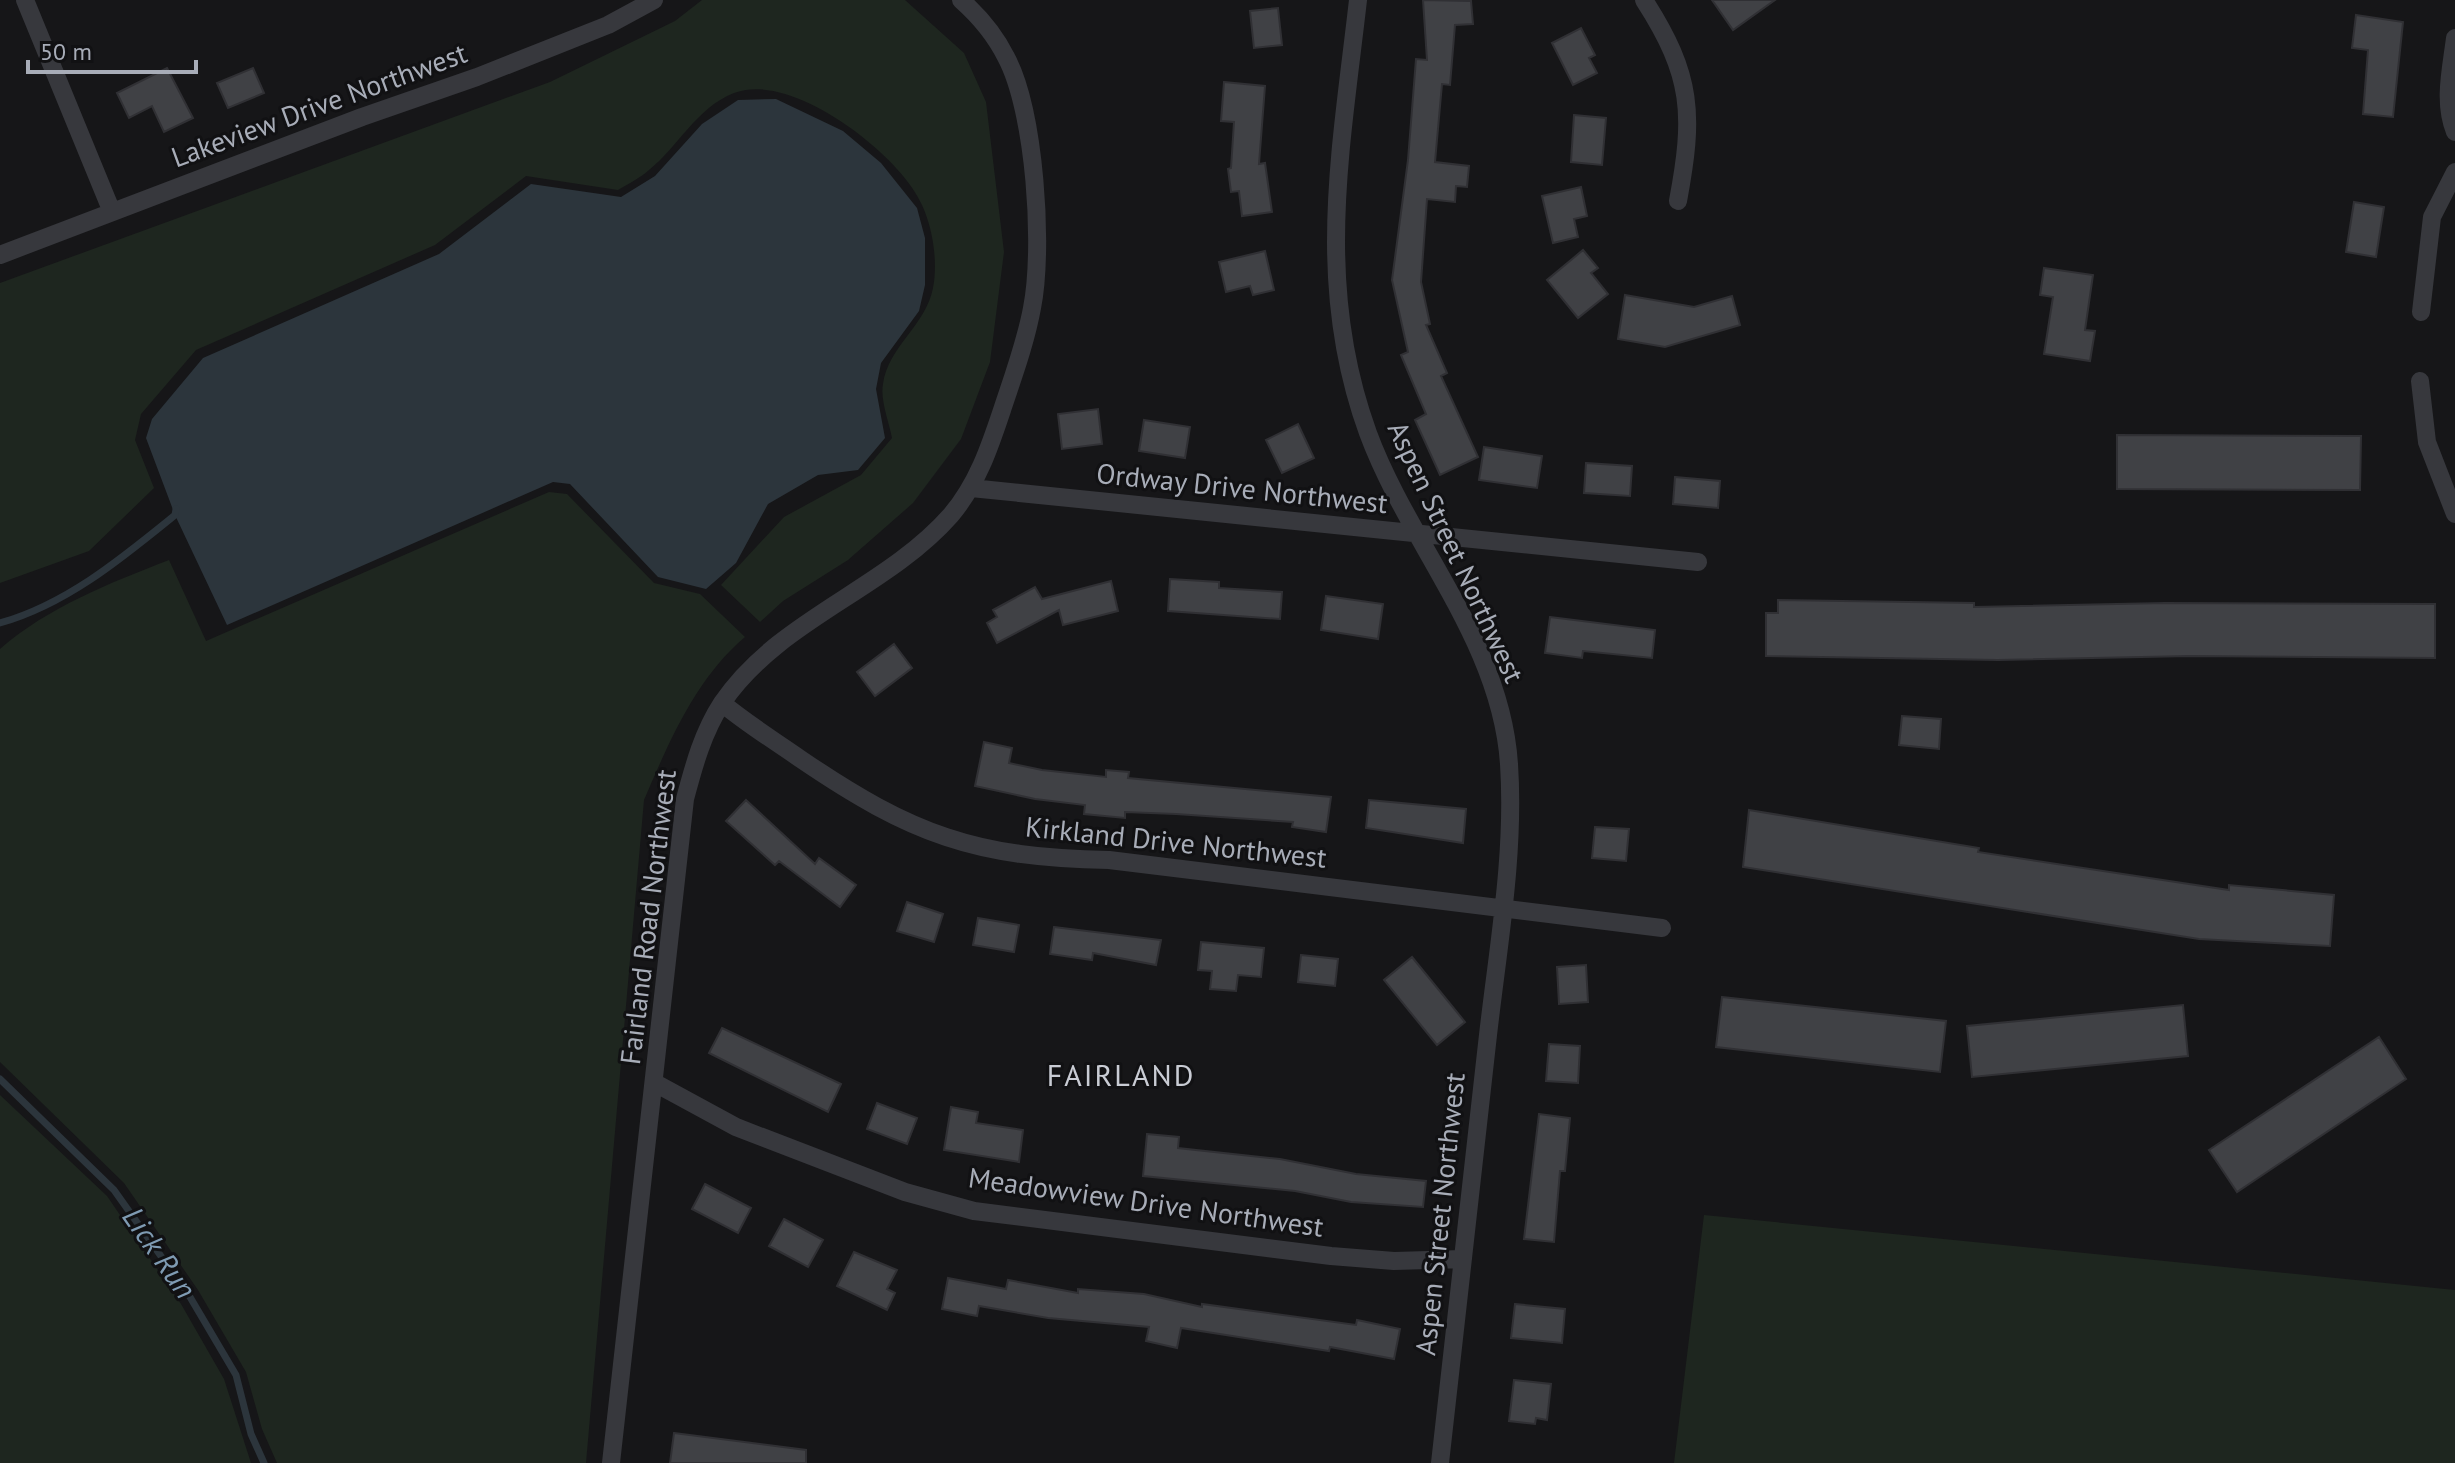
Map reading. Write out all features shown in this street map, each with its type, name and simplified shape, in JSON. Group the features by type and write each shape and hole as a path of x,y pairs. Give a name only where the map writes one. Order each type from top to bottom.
{"street":[{"path":"25,0 112,212"},
{"name":"Lakeview Drive Northwest","path":"0,255 362,117 477,77 608,25 654,0"},
{"name":"Fairland Road Northwest","path":"611,1463 685,799 698,753 722,703 766,653 927,537 971,488 985,460 1013,378 1032,307 1038,261 1038,215 1018,88 1007,59 991,32 961,0"},
{"name":"Aspen Street Northwest","path":"1358,0 1334,217 1340,319 1355,395 1370,437 1479,650 1504,728 1509,765 1502,907 1440,1463"},
{"path":"1644,0 1673,50 1684,86 1689,140 1678,201"},
{"path":"2455,38 2448,100 2448,115 2455,132"},
{"path":"2421,312 2432,217 2455,172"},
{"path":"2420,381 2427,442 2439,481 2455,514"},
{"name":"Ordway Drive Northwest","path":"971,488 1698,562"},
{"name":"Kirkland Drive Northwest","path":"722,703 861,800 901,822 993,851 1056,859 1109,860 1662,928"},
{"name":"Meadowview Drive Northwest","path":"655,1083 736,1127 905,1192 974,1211 1331,1256 1394,1261 1463,1259"}],"shaded area":[{"path":"702,0 905,0 964,53 986,102 1004,252 990,362 961,439 913,503 848,560 783,601 760,622 721,585 784,517 861,475 892,438 883,384 892,359 929,301 935,267 932,235 926,214 910,185 892,163 868,142 813,105 784,94 758,89 734,93 709,108 660,160 642,176 618,190 526,176 435,245 196,350 141,414 135,440 154,488 89,551 0,583 0,283 550,82 675,21"},
{"path":"776,99 843,131 881,163 917,208 925,238 925,285 919,311 881,363 876,389 885,438 858,470 818,475 768,504 736,563 706,589 658,577 570,484 553,482 227,625 175,515 146,438 152,419 203,358 439,254 531,184 621,197 655,176 702,124 738,100"},
{"path":"549,492 567,494 654,583 700,594 745,637 698,691 674,734 644,800 586,1463 277,1463 262,1429 246,1372 198,1290 124,1183 0,1062 0,649 59,608 169,560 206,641"},
{"path":"0,1095 107,1196 181,1304 224,1379 251,1463 0,1463"},
{"path":"1704,1215 2455,1290 2455,1463 1674,1463"}],"building":[{"path":"1423,0 1471,1 1473,24 1455,25 1450,85 1442,84 1435,162 1469,166 1467,187 1456,186 1455,202 1427,199 1421,282 1430,324 1426,325 1447,373 1441,376 1478,457 1440,475 1415,420 1426,414 1401,355 1408,352 1392,280 1408,160 1416,59 1427,60"},
{"path":"1712,0 1775,0 1733,30"},
{"path":"1278,8 1282,45 1254,48 1250,11"},
{"path":"2356,15 2403,22 2393,117 2363,114 2368,50 2352,48"},
{"path":"1581,28 1595,55 1589,58 1597,73 1573,85 1552,43"},
{"path":"167,68 193,118 164,132 152,106 129,118 117,93"},
{"path":"253,68 264,93 228,108 217,83"},
{"path":"1224,82 1265,86 1259,164 1265,163 1272,212 1242,216 1239,191 1231,192 1228,169 1231,168 1234,122 1221,121"},
{"path":"1574,115 1606,118 1602,165 1571,162"},
{"path":"1581,187 1587,216 1574,219 1578,237 1553,243 1542,196"},
{"path":"2354,202 2384,207 2376,257 2346,252"},
{"path":"1583,250 1598,268 1591,273 1608,294 1578,318 1547,280"},
{"path":"1265,251 1274,290 1253,295 1250,286 1226,292 1219,262"},
{"path":"2044,268 2093,275 2085,330 2095,331 2090,361 2044,354 2053,297 2040,295"},
{"path":"1625,295 1694,307 1732,296 1740,325 1665,347 1618,339"},
{"path":"1098,409 1102,444 1062,449 1058,414"},
{"path":"1144,420 1190,427 1185,458 1139,451"},
{"path":"1298,424 1314,458 1282,473 1266,440"},
{"path":"2117,435 2361,436 2360,490 2117,489"},
{"path":"1484,447 1542,456 1537,488 1479,480"},
{"path":"1586,463 1632,466 1630,496 1584,493"},
{"path":"1675,477 1720,481 1718,508 1673,504"},
{"path":"1170,579 1219,582 1219,588 1282,592 1280,619 1168,611"},
{"path":"1111,581 1118,611 1063,625 1059,610 997,643 987,623 997,617 993,610 1035,587 1042,599"},
{"path":"1326,596 1383,604 1378,639 1321,630"},
{"path":"1778,600 1974,603 1974,607 2165,603 2435,604 2435,658 2190,656 1998,660 1766,656 1766,613 1778,613"},
{"path":"1550,617 1655,630 1652,658 1583,651 1582,658 1545,653"},
{"path":"894,644 912,668 875,696 857,672"},
{"path":"1902,716 1941,719 1939,749 1899,745"},
{"path":"984,742 1012,748 1009,763 1042,770 1106,777 1106,770 1129,772 1128,778 1331,797 1326,832 1292,827 1293,822 1125,812 1125,818 1084,814 1085,805 1035,799 975,786"},
{"path":"746,800 815,864 819,858 856,885 840,907 779,861 775,865 726,821"},
{"path":"1369,800 1466,809 1463,843 1366,828"},
{"path":"1749,810 1979,848 1978,852 2229,890 2229,885 2334,895 2330,946 2199,939 1743,867"},
{"path":"1595,827 1629,829 1626,861 1592,858"},
{"path":"907,902 943,914 934,942 897,931"},
{"path":"978,918 1019,925 1014,952 973,945"},
{"path":"1054,927 1161,940 1156,965 1093,953 1092,960 1050,954"},
{"path":"1201,942 1264,948 1261,977 1238,975 1236,991 1210,989 1212,971 1198,970"},
{"path":"1301,955 1338,959 1335,986 1298,982"},
{"path":"1412,957 1465,1022 1437,1045 1384,980"},
{"path":"1586,965 1588,1002 1559,1004 1557,967"},
{"path":"1722,997 1946,1021 1940,1072 1716,1047"},
{"path":"2183,1005 2188,1056 1972,1077 1967,1026"},
{"path":"722,1028 841,1084 828,1112 709,1053"},
{"path":"2379,1037 2406,1079 2237,1192 2209,1150"},
{"path":"1549,1044 1580,1046 1578,1083 1546,1081"},
{"path":"877,1103 917,1118 907,1144 867,1129"},
{"path":"951,1107 978,1112 976,1123 1023,1130 1019,1162 944,1150"},
{"path":"1539,1114 1570,1118 1565,1171 1560,1171 1554,1242 1524,1239"},
{"path":"1147,1134 1179,1137 1178,1148 1280,1159 1356,1174 1426,1181 1423,1207 1351,1202 1295,1191 1143,1176"},
{"path":"705,1184 751,1208 738,1233 692,1209"},
{"path":"784,1219 823,1240 808,1267 769,1246"},
{"path":"854,1252 897,1270 887,1289 895,1293 887,1310 837,1286"},
{"path":"948,1278 1006,1289 1008,1280 1078,1293 1078,1289 1144,1294 1202,1307 1202,1304 1356,1325 1357,1320 1400,1329 1394,1359 1330,1347 1329,1351 1181,1328 1177,1348 1146,1341 1149,1327 1048,1318 979,1306 977,1316 942,1309"},
{"path":"1515,1304 1565,1309 1562,1343 1511,1338"},
{"path":"1514,1380 1551,1384 1547,1420 1536,1418 1535,1424 1509,1421"},
{"path":"674,1433 806,1450 806,1463 670,1463"}],"waterway":[{"path":"0,623 48,604 93,578 175,515 176,509"},
{"name":"Lick Run","path":"0,1079 114,1190 190,1297 236,1375 251,1434 264,1463"}],"district":[{"name":"FAIRLAND","path":"1121,1076"}]}
